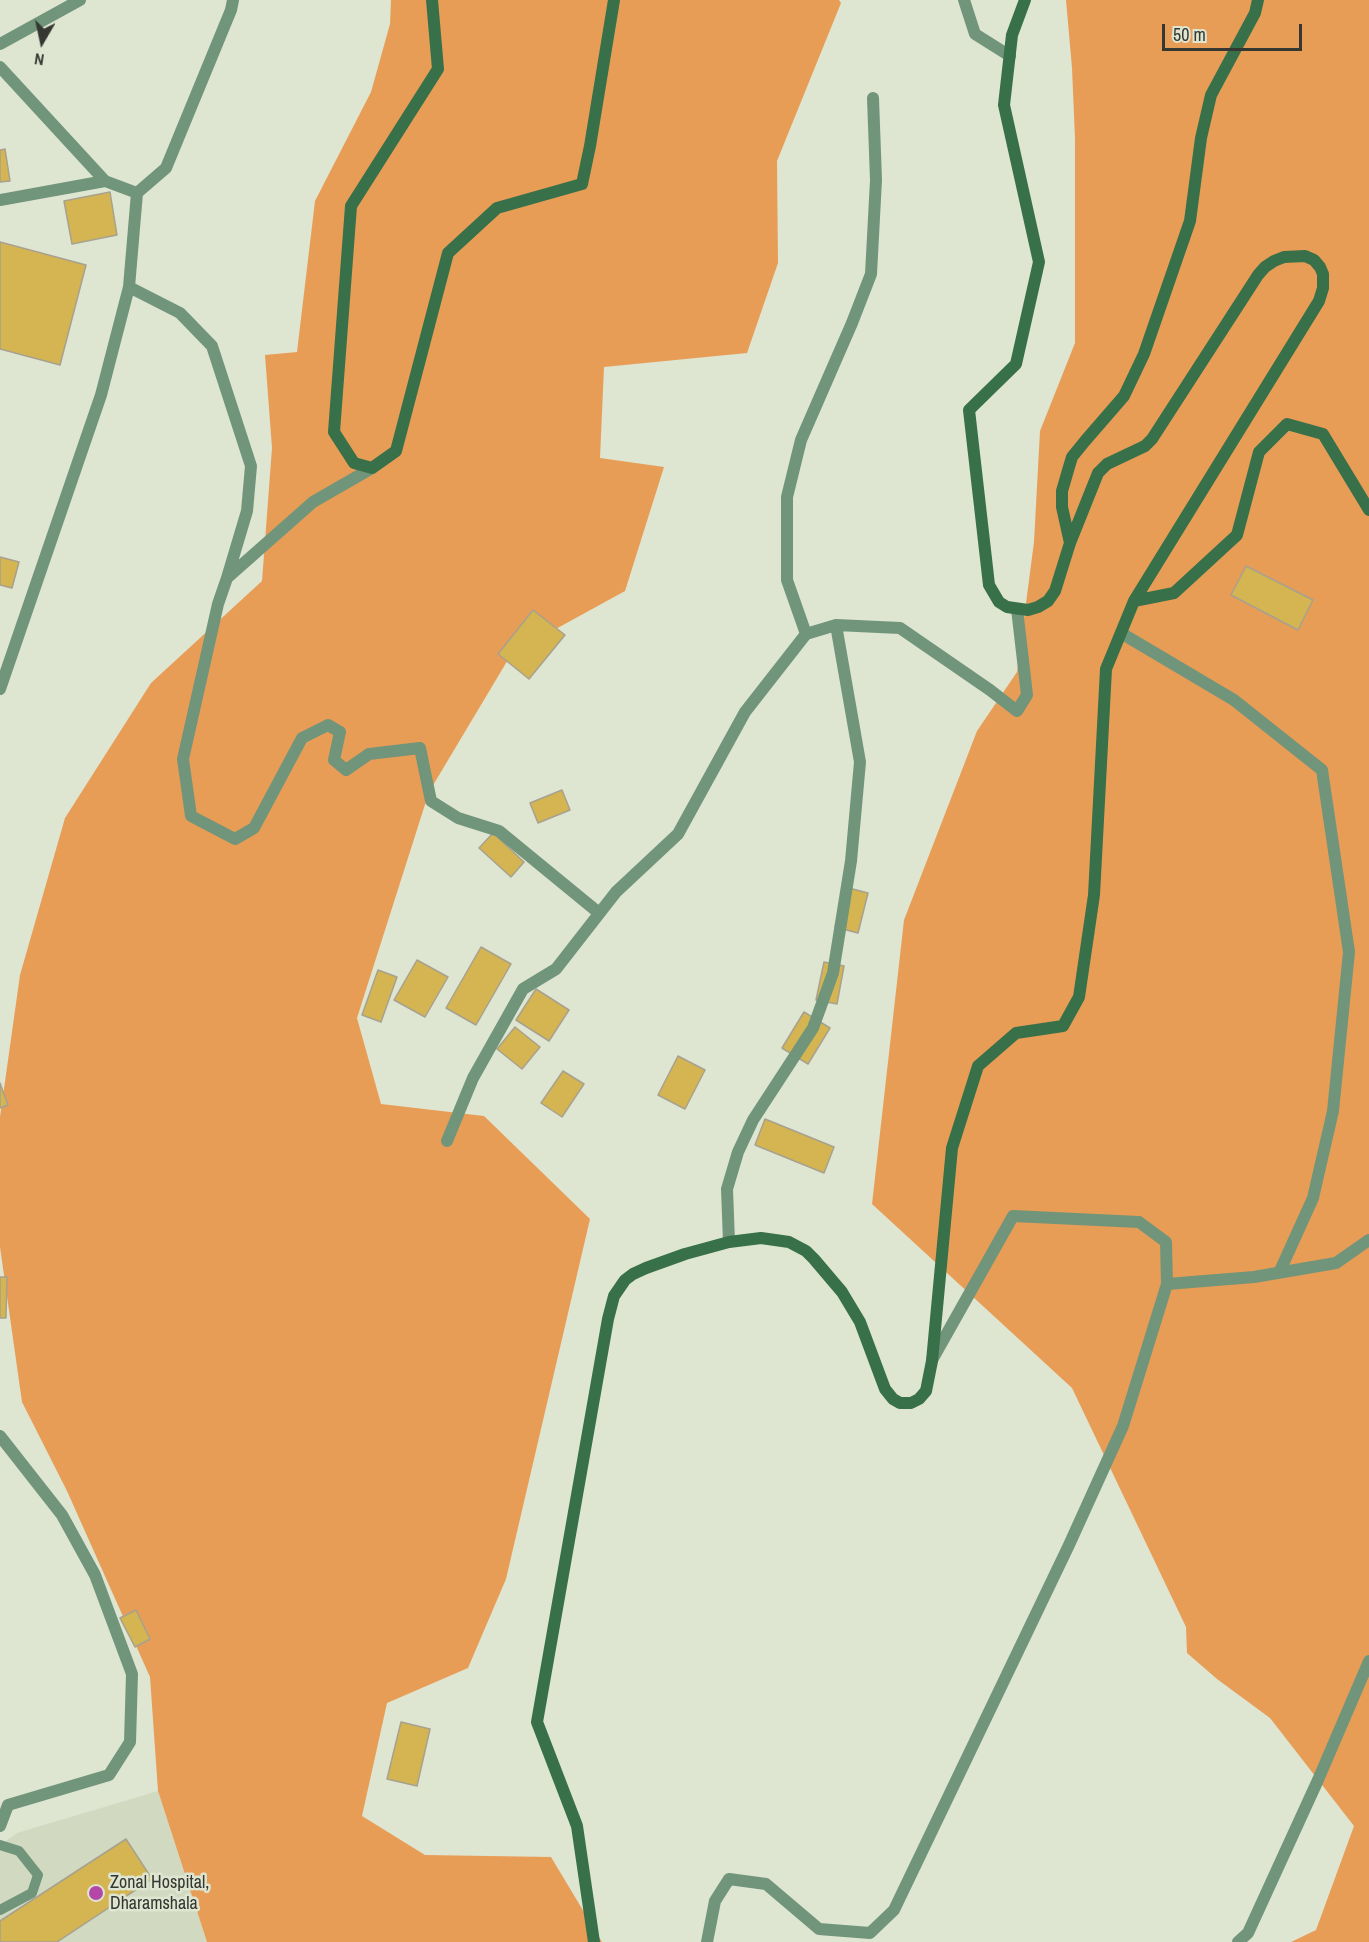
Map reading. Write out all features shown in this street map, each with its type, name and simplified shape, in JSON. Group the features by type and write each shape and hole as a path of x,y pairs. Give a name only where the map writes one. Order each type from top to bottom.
{"street":[{"path":"0,44 80,0"},
{"path":"0,689 101,395 129,287 137,193 166,168 231,10 233,0"},
{"path":"372,468 354,463 334,432 351,206 438,69 432,0"},
{"path":"227,578 314,502 396,451 448,254 497,208 582,184 591,147 614,0"},
{"path":"964,0 975,34 1010,56"},
{"path":"594,1942 577,1826 537,1722 608,1319 614,1296 625,1280 633,1274 659,1263 729,1242 761,1238 798,1245 814,1258 837,1286 860,1322 885,1389 893,1399 900,1403 911,1403 919,1399 926,1391 932,1361 952,1148 978,1066 1016,1033 1063,1026 1079,997 1094,895 1106,669 1134,601 1319,301 1323,288 1323,274 1314,260 1305,256 1284,257 1274,261 1258,275 1152,440 1107,464 1098,473 1070,543 1055,591 1048,601 1028,610 1007,607 999,602 988,585 969,410 1016,364 1039,262 1004,105 1012,35 1025,0"},
{"path":"1070,543 1062,507 1062,490 1072,457 1124,396 1144,354 1190,221 1202,138 1211,95 1255,13 1258,0"},
{"path":"0,67 105,181 137,193"},
{"path":"806,634 787,579 787,497 801,440 871,274 876,180 873,98"},
{"path":"0,200 105,181"},
{"path":"129,287 180,313 212,346 251,466 247,511 218,604 183,759 191,816 235,839 254,828 302,738 328,725 340,732 334,760 346,770 369,754 420,748 431,801 458,819 499,831 599,913"},
{"path":"1134,601 1174,593 1237,535 1259,452 1287,424 1323,434 1369,510"},
{"path":"447,1141 474,1078 523,989 556,969 616,892 678,834 745,712 806,634 836,625 900,628 1017,711 1027,695 1017,609"},
{"path":"729,1242 727,1189 738,1152 753,1120 813,1028 833,973 851,861 860,762 836,625"},
{"path":"1121,633 1234,700 1322,770 1349,952 1333,1111 1313,1198 1279,1273"},
{"path":"707,1942 715,1901 729,1879 766,1884 819,1929 870,1934 894,1910 1069,1545 1123,1426 1167,1284 1166,1242 1139,1222 1013,1216 932,1361"},
{"path":"1167,1284 1254,1277 1336,1263 1369,1240"},
{"path":"0,1436 62,1515 95,1575 132,1674 130,1742 109,1775 8,1805 0,1826"},
{"path":"1238,1942 1248,1933 1369,1661"}],"lane":[{"path":"0,1845 19,1851 38,1875 32,1893 0,1910"}],"shaded area":[{"path":"391,0 839,0 841,3 777,161 778,263 747,353 604,367 600,458 664,467 625,591 512,653 429,792 357,1018 381,1104 484,1116 590,1219 506,1579 468,1668 387,1703 362,1816 425,1855 551,1857 602,1942 207,1942 158,1791 150,1677 67,1491 22,1402 0,1247 0,1117 20,975 65,818 151,683 262,581 272,448 265,355 297,352 315,201 371,92 390,24"},
{"path":"1066,0 1369,0 1369,1942 1291,1942 1316,1930 1354,1826 1270,1718 1217,1679 1187,1653 1186,1627 1072,1388 872,1204 904,920 977,731 1017,672 1034,542 1040,431 1075,343 1075,139"},
{"name":"Zonal Hospital, Dharamshala","path":"158,1791 207,1942 0,1942 0,1845 17,1833"}],"building":[{"path":"5,149 10,181 0,182 0,150"},
{"path":"110,192 117,235 72,244 64,201"},
{"path":"0,242 86,265 60,365 0,349"},
{"path":"0,557 19,562 12,588 0,585"},
{"path":"1246,566 1313,600 1298,630 1231,595"},
{"path":"533,610 565,635 529,679 498,654"},
{"path":"562,790 570,810 538,823 530,803"},
{"path":"493,833 524,862 511,877 479,848"},
{"path":"845,887 868,893 858,933 835,927"},
{"path":"481,947 511,964 476,1025 446,1008"},
{"path":"417,960 448,977 425,1017 394,1000"},
{"path":"824,962 844,966 837,1004 816,1000"},
{"path":"378,970 397,977 381,1022 362,1015"},
{"path":"536,989 569,1010 549,1041 516,1020"},
{"path":"804,1012 830,1028 808,1064 782,1048"},
{"path":"515,1027 540,1047 522,1069 497,1049"},
{"path":"678,1056 705,1070 685,1109 658,1095"},
{"path":"563,1071 584,1084 562,1117 541,1103"},
{"path":"0,1083 8,1105 0,1108"},
{"path":"765,1119 834,1147 824,1173 755,1145"},
{"path":"0,1277 7,1277 6,1318 0,1318"},
{"path":"136,1610 150,1639 135,1647 120,1618"},
{"path":"401,1722 430,1729 417,1786 387,1779"},
{"path":"126,1839 152,1879 57,1942 0,1942 0,1921"}],"place":[{"name":"Zonal Hospital, Dharamshala","path":"96,1893"}]}
